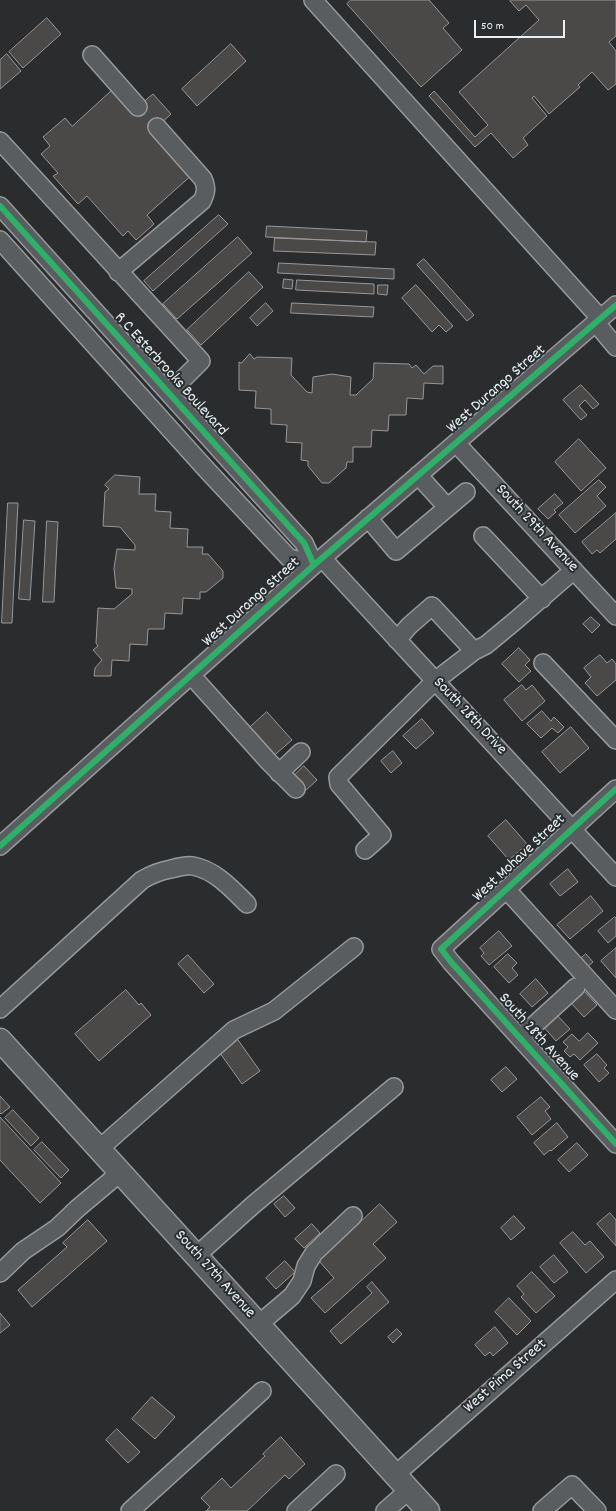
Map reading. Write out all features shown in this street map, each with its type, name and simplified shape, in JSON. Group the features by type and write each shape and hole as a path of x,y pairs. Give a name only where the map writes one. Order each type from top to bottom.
{"main road":[{"name":"South 27th Avenue","path":"0,1040 428,1511"}],"street":[{"path":"313,0 598,321 616,347"},
{"path":"92,55 138,106"},
{"path":"118,272 202,201 206,194 206,186 203,179 157,127"},
{"path":"0,141 201,362 169,393"},
{"name":"R C Esterbrooks Boulevard","path":"0,206 304,543 318,562"},
{"path":"0,240 205,468 286,555 289,558 318,562"},
{"name":"West Durango Street","path":"0,846 368,518 616,305"},
{"name":"South 29th Avenue","path":"456,443 616,616"},
{"path":"418,475 447,507"},
{"path":"368,518 396,551 466,492"},
{"path":"483,536 542,599"},
{"name":"South 28th Drive","path":"318,562 435,680 616,877"},
{"path":"365,850 382,835 339,784 338,777 435,680 474,651 486,645 542,599 574,570"},
{"path":"397,640 409,626 432,606 474,651"},
{"path":"543,663 616,740"},
{"path":"192,675 296,789"},
{"path":"279,772 300,752"},
{"name":"West Mohave Street","path":"441,949 616,789"},
{"path":"0,1009 142,880 152,874 178,867 193,866 206,870 229,886 247,904"},
{"path":"506,889 616,1010"},
{"path":"99,1149 234,1030 274,1011 354,947"},
{"name":"South 28th Avenue","path":"441,949 451,962 616,1144"},
{"path":"520,1038 576,987"},
{"path":"196,1256 253,1205 394,1087"},
{"path":"0,1272 23,1252 57,1228 78,1208 121,1172"},
{"path":"259,1324 292,1296 302,1281 306,1266 314,1253 353,1216"},
{"name":"West Pima Street","path":"386,1511 402,1482 616,1280"},
{"path":"130,1511 262,1392"},
{"path":"296,1511 336,1474"},
{"path":"542,1511 572,1485 597,1511"}],"building":[{"path":"351,0 429,0 449,23 443,28 462,50 421,87 347,4"},
{"path":"616,0 616,36 609,42 616,51 616,84 608,90 592,72 578,85 580,87 549,114 534,96 532,98 547,116 523,138 528,145 513,158 491,133 475,147 429,96 434,91 475,137 488,125 459,92 539,20 526,5 519,11 510,1"},
{"path":"47,18 61,34 23,68 9,52"},
{"path":"231,44 246,61 197,106 182,89"},
{"path":"7,54 21,71 0,89 0,60"},
{"path":"117,86 136,108 153,94 171,114 155,129 194,173 147,215 154,224 136,240 128,231 123,236 87,196 78,204 53,176 58,173 41,154 50,146 43,137 65,118 72,126"},
{"path":"219,215 228,224 153,291 144,281"},
{"path":"267,226 367,231 366,242 266,237"},
{"path":"238,237 252,253 177,319 163,304"},
{"path":"275,238 376,242 375,255 274,251"},
{"path":"424,259 474,315 467,321 417,265"},
{"path":"279,263 394,269 394,279 278,273"},
{"path":"249,272 263,287 201,345 187,330"},
{"path":"284,279 293,280 292,289 283,288"},
{"path":"297,280 374,284 374,294 296,290"},
{"path":"378,285 388,285 387,295 378,294"},
{"path":"416,285 453,326 446,332 439,325 432,332 402,298"},
{"path":"266,303 273,311 257,326 250,318"},
{"path":"292,303 374,307 373,317 291,313"},
{"path":"250,354 254,359 257,357 292,358 291,375 307,392 312,393 313,377 332,374 351,377 350,395 356,395 373,379 374,363 409,364 412,368 416,365 424,374 433,366 443,366 443,384 424,383 423,399 407,398 406,415 389,415 388,431 372,430 371,447 353,447 353,462 347,462 346,468 329,483 322,483 308,466 308,461 301,460 302,443 286,442 287,425 271,424 271,409 255,408 256,391 239,390 239,362 241,363"},
{"path":"581,385 599,404 593,409 585,400 579,406 587,415 581,420 563,400"},
{"path":"579,439 606,468 581,491 555,462"},
{"path":"115,475 140,477 139,494 156,494 155,511 171,512 170,528 188,529 187,547 203,547 202,554 208,554 223,571 223,578 206,592 200,592 200,599 183,598 182,614 165,613 164,629 148,629 147,645 130,644 129,661 112,660 111,676 94,676 95,668 102,660 93,650 98,646 96,643 98,608 114,609 132,594 132,589 116,588 114,568 117,549 135,550 135,545 120,527 103,526 105,492 109,489 105,485"},
{"path":"599,480 606,487 597,496 606,506 575,533 559,515"},
{"path":"555,494 563,503 554,510 556,512 548,519 538,509"},
{"path":"8,503 18,503 12,623 2,623"},
{"path":"616,513 616,539 600,553 597,550 592,554 582,542"},
{"path":"24,520 35,521 30,600 19,599"},
{"path":"47,521 58,522 54,602 43,602"},
{"path":"591,617 600,625 592,633 583,624"},
{"path":"519,648 530,660 525,665 531,671 519,682 502,664"},
{"path":"600,655 607,663 612,659 616,664 616,680 597,696 585,683 591,677 584,668"},
{"path":"522,685 526,690 532,685 545,701 522,721 504,700"},
{"path":"542,711 551,721 554,717 564,727 558,733 552,728 541,738 527,724"},
{"path":"267,712 292,740 270,759 246,731"},
{"path":"422,719 434,733 416,749 403,736"},
{"path":"571,727 589,748 560,773 542,752"},
{"path":"393,751 402,763 391,773 381,761"},
{"path":"304,766 317,780 304,792 291,779"},
{"path":"506,820 527,844 509,860 488,836"},
{"path":"568,869 578,882 560,896 550,884"},
{"path":"591,896 603,911 570,939 557,925"},
{"path":"615,917 616,936 608,943 598,931"},
{"path":"499,931 512,946 489,965 481,956 484,953 480,948"},
{"path":"616,948 616,978 601,961"},
{"path":"508,954 517,963 512,968 518,975 509,983 494,967"},
{"path":"586,954 593,962 584,970 577,962"},
{"path":"188,955 214,984 204,993 178,964"},
{"path":"536,979 548,993 532,1007 520,994"},
{"path":"126,990 139,1005 141,1003 151,1015 99,1061 75,1034"},
{"path":"583,990 597,1005 584,1017 570,1002"},
{"path":"556,1014 570,1029 556,1041 542,1025"},
{"path":"588,1033 598,1043 580,1060 574,1054 570,1057 564,1051 568,1047 563,1042 572,1034 579,1041"},
{"path":"238,1040 260,1071 242,1084 220,1053"},
{"path":"597,1054 607,1065 604,1068 609,1073 599,1082 584,1065"},
{"path":"506,1067 517,1079 502,1092 491,1080"},
{"path":"0,1096 10,1107 1,1114 0,1113"},
{"path":"541,1097 550,1107 545,1111 551,1119 532,1135 517,1117"},
{"path":"13,1110 39,1138 31,1146 5,1118"},
{"path":"0,1117 61,1183 40,1203 0,1160"},
{"path":"557,1123 568,1137 544,1155 534,1143"},
{"path":"42,1142 69,1170 61,1178 34,1150"},
{"path":"577,1143 588,1155 569,1172 558,1160"},
{"path":"284,1196 295,1208 285,1217 274,1204"},
{"path":"380,1204 397,1222 373,1244 386,1258 325,1313 311,1298 334,1278 319,1261"},
{"path":"610,1213 616,1220 616,1246 597,1224"},
{"path":"514,1216 525,1228 511,1240 501,1228"},
{"path":"88,1220 107,1241 32,1307 18,1290 67,1247 63,1243"},
{"path":"312,1224 320,1233 304,1248 295,1239"},
{"path":"573,1232 585,1245 590,1241 604,1257 586,1273 560,1243"},
{"path":"554,1255 568,1272 554,1283 540,1267"},
{"path":"285,1261 295,1272 276,1289 266,1278"},
{"path":"532,1272 555,1296 536,1313 521,1297 524,1294 517,1286"},
{"path":"372,1282 389,1302 341,1344 330,1331 372,1293 367,1287"},
{"path":"509,1298 531,1321 517,1335 495,1312"},
{"path":"0,1313 10,1325 0,1333"},
{"path":"495,1327 508,1343 493,1356 490,1352 485,1356 475,1345"},
{"path":"397,1329 402,1334 393,1343 388,1337"},
{"path":"152,1397 175,1417 155,1439 132,1419"},
{"path":"117,1429 140,1452 128,1463 106,1440"},
{"path":"281,1437 305,1464 289,1479 285,1475 247,1511 206,1511 210,1507 201,1498 222,1478 231,1488 265,1456 263,1454"}],"tunnel":[{"path":"138,107 157,127"}],"cycle path":[{"path":"0,206 304,543 314,565"},
{"path":"0,846 314,565 616,305"},
{"path":"616,789 441,949 451,962 616,1144"}]}
